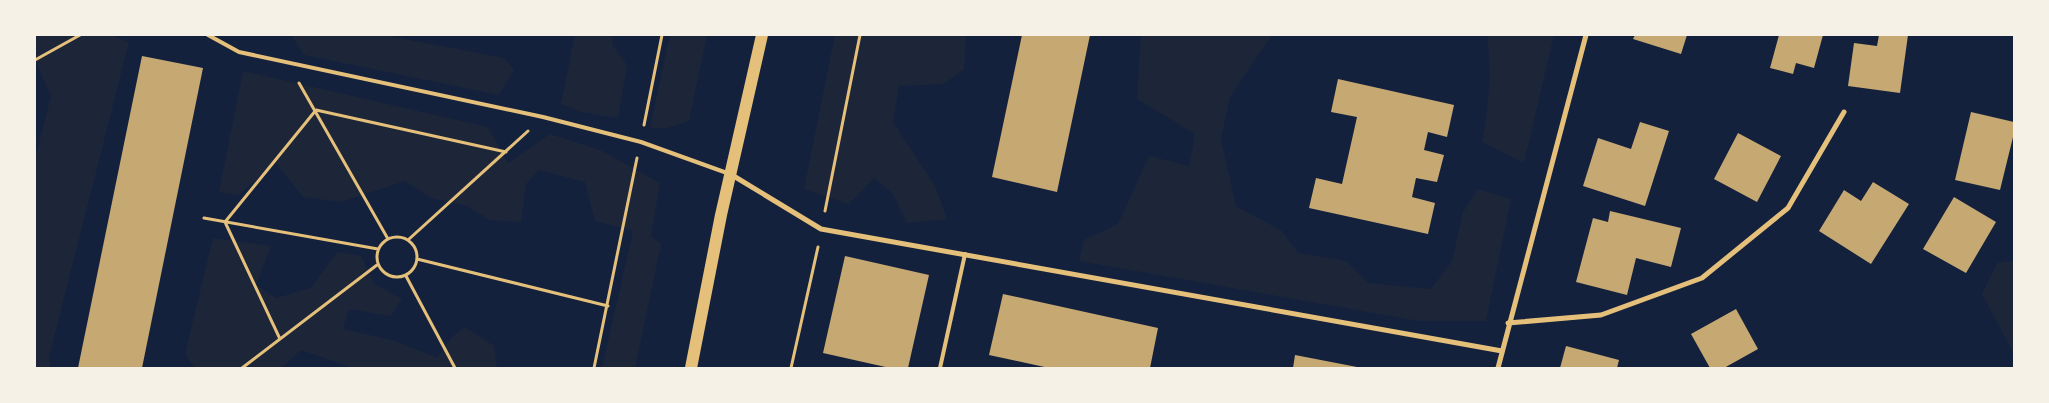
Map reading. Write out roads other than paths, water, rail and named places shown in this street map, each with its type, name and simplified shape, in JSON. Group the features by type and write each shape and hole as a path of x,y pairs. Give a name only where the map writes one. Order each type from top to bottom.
{"main road":[{"path":"691,368 721,215 732,175 762,35"}],"street":[{"path":"1498,368 1508,323 1586,35"},
{"path":"1508,323 1601,315 1702,278 1788,208 1844,112"},
{"path":"732,175 822,229 1502,351"}],"lane":[{"path":"208,35 239,52 543,117 640,142 732,175"},
{"path":"940,368 965,254"}]}
